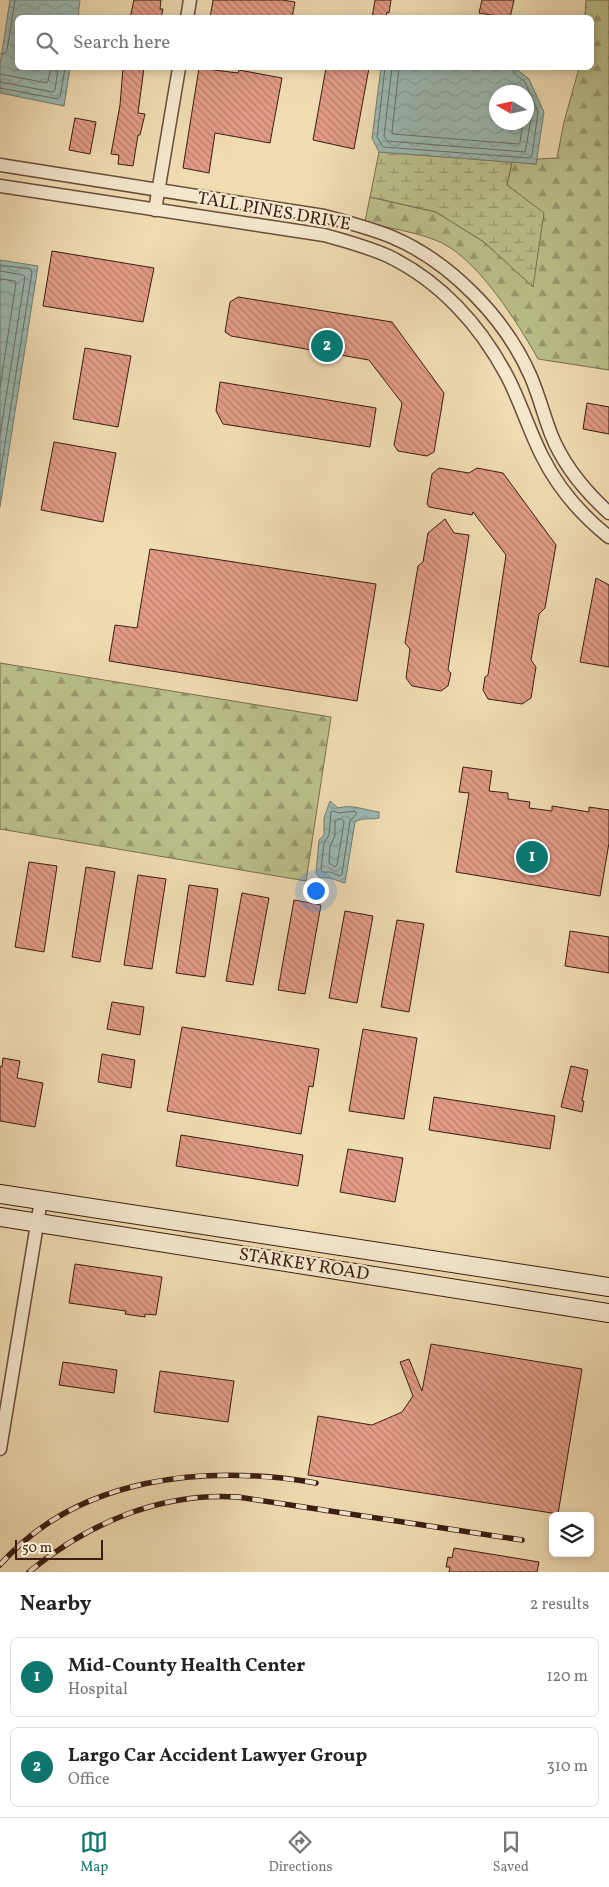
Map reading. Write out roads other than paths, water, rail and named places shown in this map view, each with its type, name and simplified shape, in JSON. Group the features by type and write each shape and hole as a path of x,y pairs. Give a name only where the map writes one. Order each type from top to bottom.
{"main road":[{"name":"STARKEY ROAD","path":"0,1194 609,1287"},
{"name":"STARKEY ROAD","path":"0,1217 609,1313"}],"street":[{"path":"188,15 190,0"},
{"path":"155,210 179,70"},
{"name":"TALL PINES DRIVE","path":"0,166 324,216 393,238 424,254 454,275 485,307 509,338 530,376 552,436 565,460 578,482 609,513"},
{"name":"TALL PINES DRIVE","path":"0,186 324,235 388,256 427,281 454,302 474,325 507,376 541,454 554,477 568,498 609,537"},
{"path":"0,1449 41,1200"}],"water":[{"path":"10,0 80,0 78,15 15,15 15,70 70,70 64,106 0,93 0,64"},
{"path":"381,70 518,70 529,79 532,85 489,85 489,130 534,130 534,90 544,112 536,164 379,152 372,138"},
{"path":"0,260 38,266 0,507"},
{"path":"330,801 338,808 354,807 379,812 379,818 355,822 345,883 330,878 320,878 316,873 319,840 324,835 324,818"}],"railway":[{"path":"0,1565 31,1535 67,1512 105,1495 146,1484 188,1477 231,1475 274,1477 316,1483"},
{"path":"29,1572 76,1539 101,1525 127,1514 181,1500 209,1497 238,1497 522,1540"}],"place":[{"name":"Largo Car Accident Lawyer Group","path":"327,346"},
{"name":"Mid-County Health Center","path":"532,857"}]}
